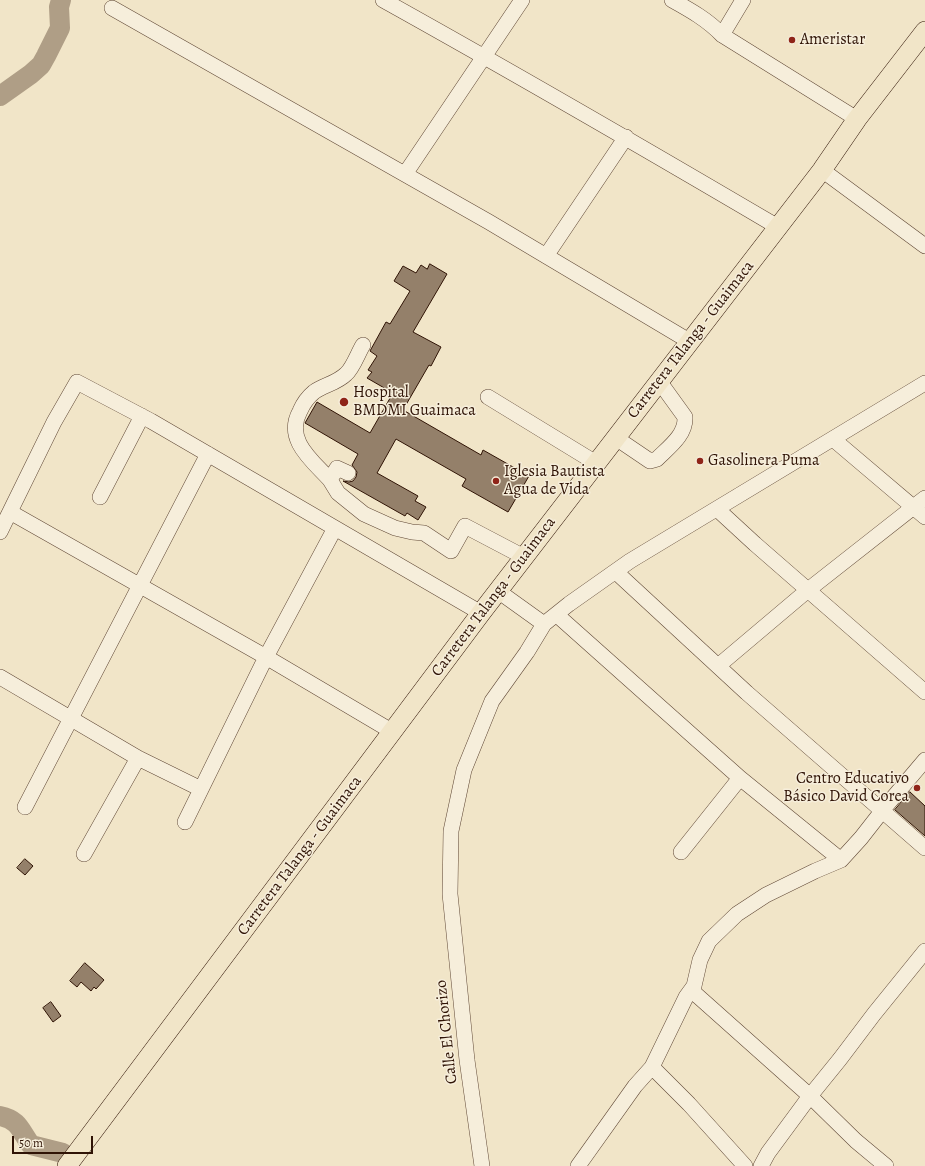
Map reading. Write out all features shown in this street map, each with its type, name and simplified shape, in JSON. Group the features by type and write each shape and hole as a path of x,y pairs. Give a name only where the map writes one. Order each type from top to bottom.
{"main road":[{"name":"Carretera Talanga - Guaimaca","path":"67,1166 481,613 822,170 857,119 925,30"}],"street":[{"path":"383,0 626,137 778,227"},
{"path":"405,174 522,0"},
{"path":"672,0 714,26 722,35 857,119"},
{"path":"722,35 743,0"},
{"path":"112,8 405,174 689,341"},
{"path":"546,256 626,137"},
{"path":"822,170 925,246"},
{"path":"363,345 347,374 314,392 304,402 297,415 295,435 301,448 330,480 338,493 364,514 395,528 424,533 451,551 465,526 524,557"},
{"path":"616,438 653,461 657,459 683,432 686,424 686,417 659,381"},
{"path":"0,532 54,422 77,382 142,416 481,613"},
{"path":"498,592 544,624 569,604 630,561 925,383"},
{"path":"488,397 596,463"},
{"path":"100,496 142,416"},
{"path":"833,439 925,517"},
{"path":"25,807 208,454"},
{"path":"330,480 337,468 348,473"},
{"path":"718,666 808,590 925,498"},
{"path":"717,509 925,692"},
{"path":"10,512 266,656 393,732"},
{"path":"185,822 266,656 335,528"},
{"path":"616,572 753,698 925,848"},
{"path":"557,615 740,778 841,860"},
{"name":"Calle El Chorizo","path":"482,1166 467,1060 450,894 451,831 464,770 492,701 527,652 544,624"},
{"path":"2,682 71,719 138,758 201,789"},
{"path":"84,854 138,758"},
{"path":"578,1166 635,1086 652,1067 686,997 694,986 700,960 708,941 737,914 766,895 841,860 925,760"},
{"path":"681,852 740,778"},
{"path":"761,1166 768,1153 810,1096 925,951"},
{"path":"691,990 810,1096 856,1141 886,1166"},
{"path":"652,1067 689,1104 745,1166"}],"building":[{"path":"430,264 447,274 413,332 441,347 431,366 429,365 403,410 481,455 483,450 529,476 508,512 462,486 466,479 396,439 377,473 418,496 415,501 426,507 418,520 407,513 405,516 343,481 353,481 356,477 357,472 352,465 358,454 305,423 317,402 370,433 393,393 367,378 372,372 368,370 377,356 370,351 386,322 390,324 410,291 394,281 403,266 416,273 421,265 427,269"},
{"path":"910,792 925,806 925,836 895,810"},
{"path":"25,859 33,866 25,875 17,868"},
{"path":"85,963 104,980 96,989 94,987 91,991 81,982 77,987 70,981"},
{"path":"51,1002 61,1016 53,1022 43,1008"}],"waterway":[{"path":"0,96 41,65 60,28 59,7 61,0"},
{"path":"0,1116 16,1123 31,1145 63,1153"}],"place":[{"name":"Ameristar","path":"792,40"},
{"name":"Hospital BMDMI Guaimaca","path":"344,402"},
{"name":"Gasolinera Puma","path":"700,461"},
{"name":"Iglesia Bautista Agua de Vida","path":"496,481"},
{"name":"Centro Educativo Básico David Corea","path":"917,788"}]}
